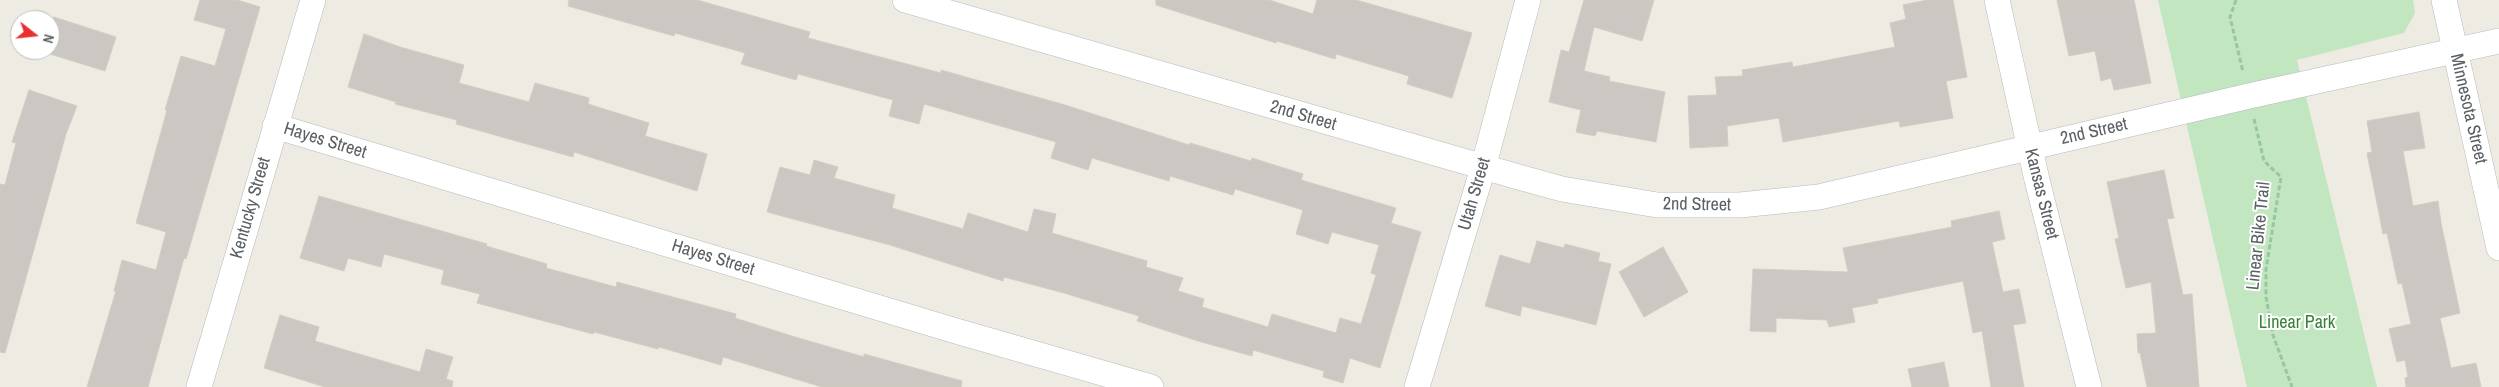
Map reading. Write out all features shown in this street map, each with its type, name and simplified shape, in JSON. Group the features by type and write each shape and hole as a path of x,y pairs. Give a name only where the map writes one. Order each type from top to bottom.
{"street":[{"name":"Kentucky Street","path":"199,387 313,0"},
{"name":"2nd Street","path":"905,0 1483,168 1562,189 1657,205 1740,206 1819,197 2030,147 2499,41"},
{"name":"Utah Street","path":"1417,387 1483,168 1528,0"},
{"name":"Kansas Street","path":"1997,0 2030,147 2089,387"},
{"name":"Minnesota Street","path":"2444,0 2499,248"},
{"name":"Hayes Street","path":"275,126 956,332 1151,387"}],"path":[{"path":"2236,0 2230,17 2244,75"},
{"name":"Linear Bike Trail","path":"2255,121 2264,161 2281,177 2266,269 2266,297 2273,335 2286,377 2292,387"}],"green space":[{"name":"Linear Park","path":"2158,0 2413,0 2415,13 2404,33 2297,60 2377,387 2247,387"}],"building":[{"path":"200,0 237,0 260,7 186,259 184,258 148,387 87,387 116,291 114,291 122,260 156,270 166,232 136,223 167,110 165,110 181,56 215,66 226,29 194,20"},
{"path":"569,0 697,0 810,32 808,38 941,73 941,70 1065,105 1189,145 1190,143 1251,161 1252,158 1303,174 1301,180 1396,208 1391,223 1421,232 1380,368 1350,358 1343,383 1323,377 1324,371 1253,350 1252,356 1198,341 1137,321 1139,316 1064,293 1004,277 1003,281 890,245 767,212 780,167 810,175 814,160 838,167 834,178 895,195 892,208 963,229 968,213 1028,232 1034,209 1056,214 1052,233 1147,261 1146,267 1183,278 1178,291 1204,299 1202,307 1268,327 1272,314 1336,333 1340,318 1361,324 1376,275 1371,273 1379,245 1332,232 1328,244 1296,234 1303,210 1235,189 1233,195 1170,176 1169,181 1092,158 1088,170 1051,158 1056,142 924,104 919,124 889,116 893,100 798,74 796,80 741,64 745,53 675,33 674,36 568,6"},
{"path":"1156,0 1269,0 1313,14 1317,0 1356,0 1472,33 1452,98 1407,84 1409,76 1336,54 1335,59 1277,41 1276,43 1156,5"},
{"path":"1584,0 1654,0 1642,41 1594,27 1584,71 1610,77 1609,81 1665,92 1656,142 1597,131 1595,136 1576,132 1581,110 1549,102 1561,50 1569,52"},
{"path":"1927,0 1953,0 1967,77 1946,81 1953,118 1900,127 1899,121 1783,142 1779,118 1727,126 1728,146 1690,148 1688,96 1717,95 1715,77 1743,76 1742,70 1792,62 1793,67 1895,47 1890,23 1906,19 1903,5"},
{"path":"2057,0 2134,0 2151,83 2114,90 2111,78 2101,81 2095,51 2069,56"},
{"path":"60,19 116,37 105,71 60,57"},
{"path":"364,34 400,47 464,65 459,83 529,102 535,83 589,98 588,104 649,123 645,136 707,154 697,191 574,152 573,157 456,124 457,120 395,104 396,102 348,87"},
{"path":"29,90 77,106 66,134 5,353 0,352 0,184 5,185 16,143 12,142"},
{"path":"2419,112 2425,148 2403,151 2413,206 2438,201 2460,313 2440,318 2451,368 2476,363 2481,387 2406,387 2405,378 2408,377 2405,360 2397,362 2389,329 2411,324 2402,283 2398,284 2387,233 2383,234 2367,153 2372,152 2367,121"},
{"path":"2164,170 2174,218 2167,219 2183,295 2192,294 2199,387 2147,387 2140,353 2138,353 2137,334 2156,333 2151,282 2126,288 2115,239 2119,238 2107,182"},
{"path":"319,196 487,244 486,246 547,264 546,268 616,287 617,282 736,314 735,318 795,337 864,357 864,354 962,381 961,387 822,387 723,357 721,365 659,347 658,349 594,332 593,334 477,303 480,294 441,284 444,270 384,254 381,267 348,258 344,271 300,258"},
{"path":"1999,211 2005,239 1992,242 2003,292 2019,289 2026,323 2013,325 2024,387 1991,387 1982,331 1973,333 1963,281 1877,299 1878,303 1852,308 1855,322 1829,327 1827,320 1776,318 1776,332 1750,331 1753,269 1848,272 1843,248 1952,227 1951,221"},
{"path":"1537,241 1564,248 1565,244 1600,253 1598,261 1611,264 1596,325 1522,306 1520,316 1485,306 1500,255 1530,264"},
{"path":"1663,247 1688,292 1644,317 1619,272"},
{"path":"280,315 319,327 315,341 420,372 426,349 453,357 446,379 453,381 452,387 325,387 264,368"},
{"path":"1944,362 1949,387 1912,387 1908,369"}]}
